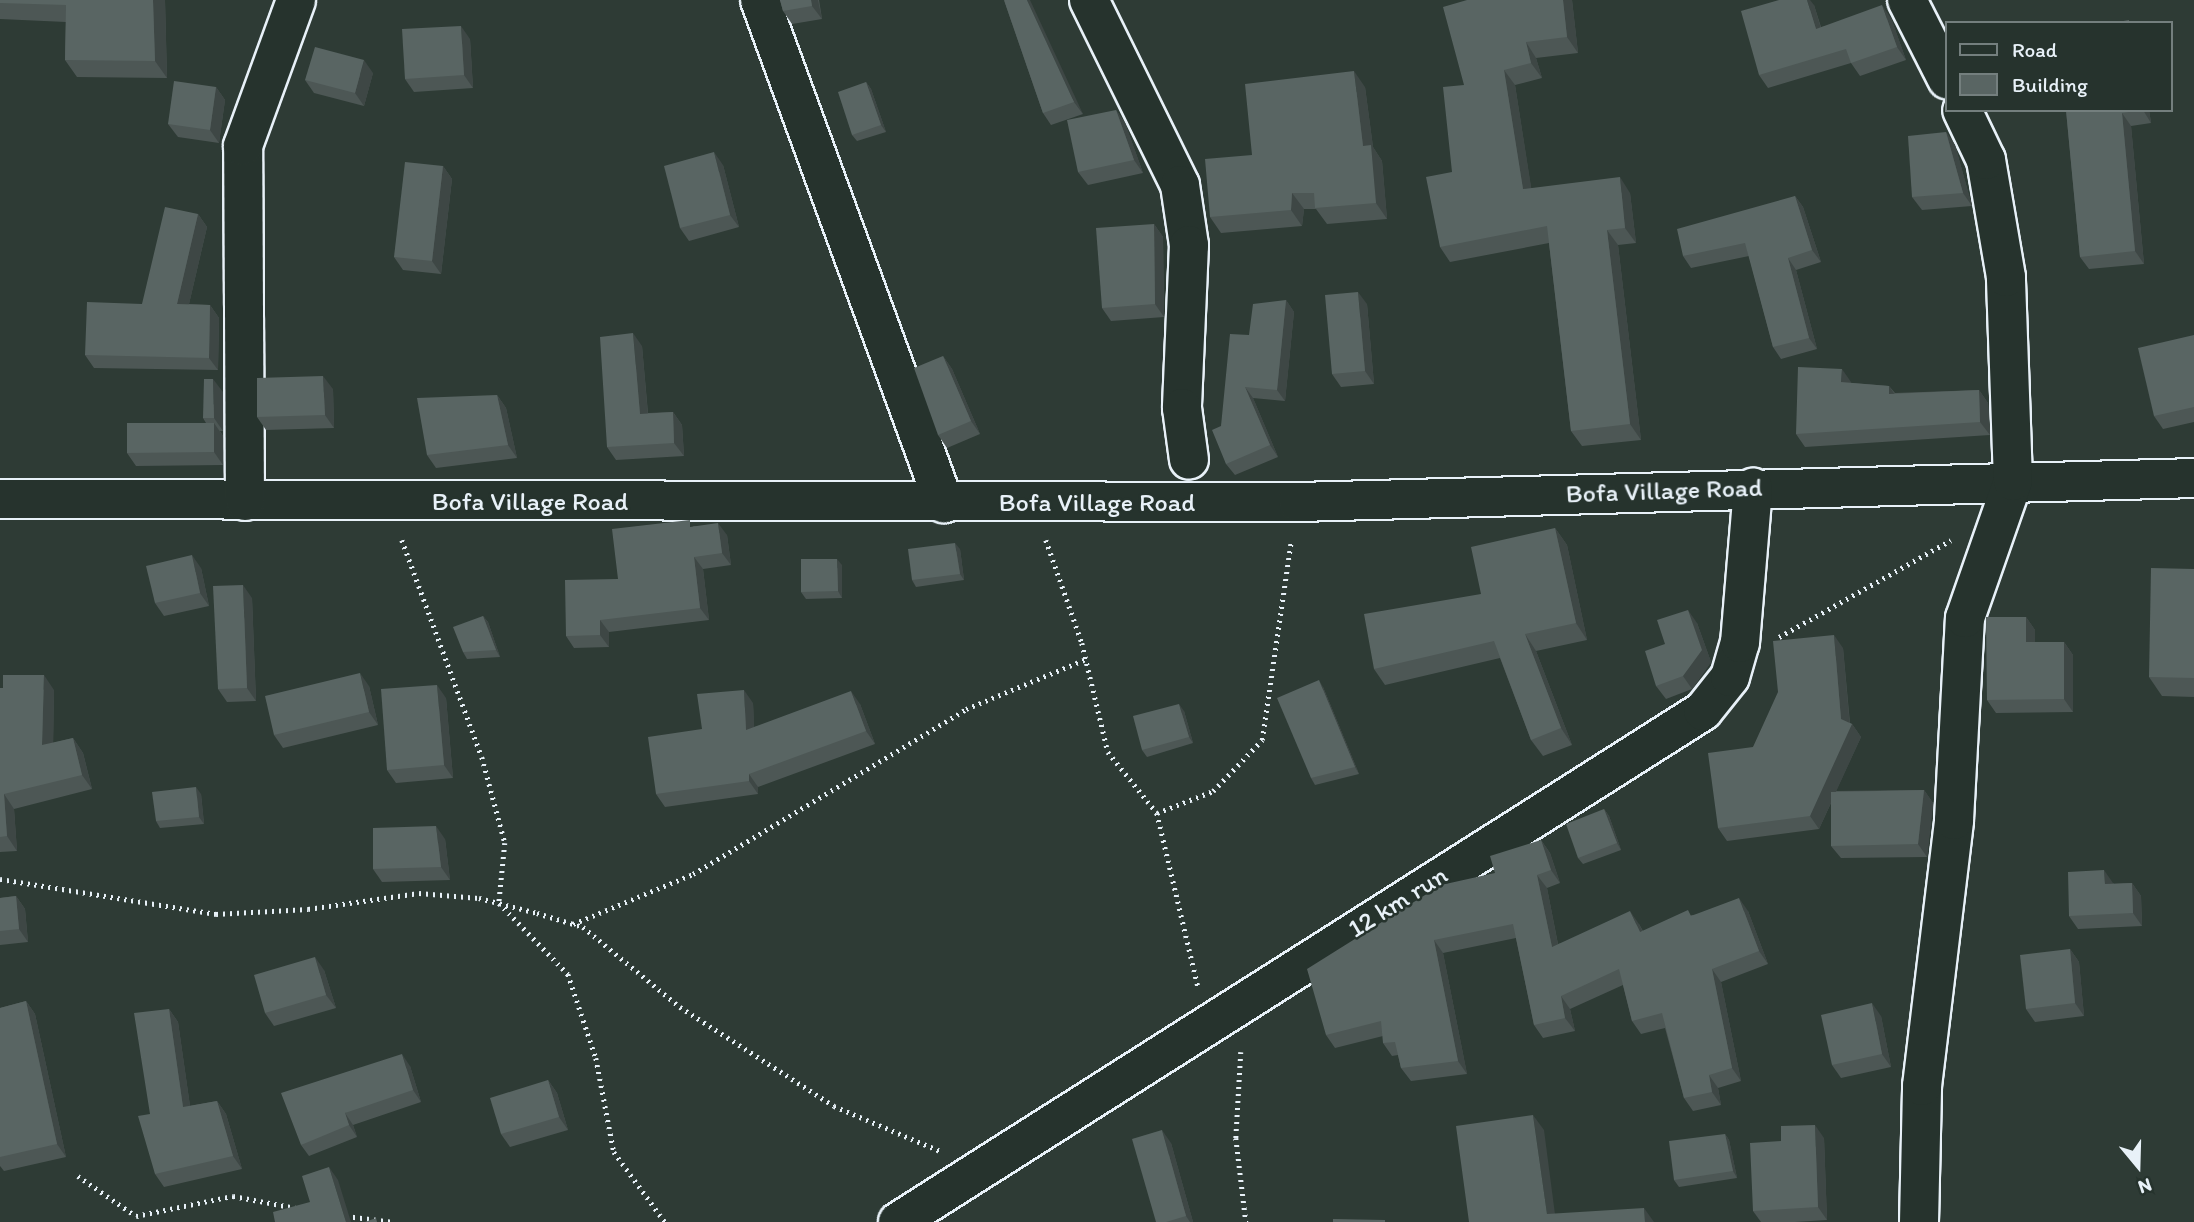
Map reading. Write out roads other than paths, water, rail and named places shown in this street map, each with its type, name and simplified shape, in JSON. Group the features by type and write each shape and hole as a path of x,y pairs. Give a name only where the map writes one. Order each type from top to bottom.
{"street":[{"path":"245,501 243,146 296,0"},
{"path":"760,0 944,503"},
{"path":"1089,0 1180,185 1189,245 1182,408 1189,460"},
{"path":"1907,0 1946,77"},
{"path":"1919,1222 1922,1086 1954,820 1965,618 2006,498 2006,277 1986,160 1963,112"},
{"name":"Bofa Village Road","path":"0,499 1297,502 1753,488 2006,498 2194,478"},
{"name":"12 km run","path":"898,1222 1243,998 1703,711 1730,677 1734,662 1753,488"}]}
